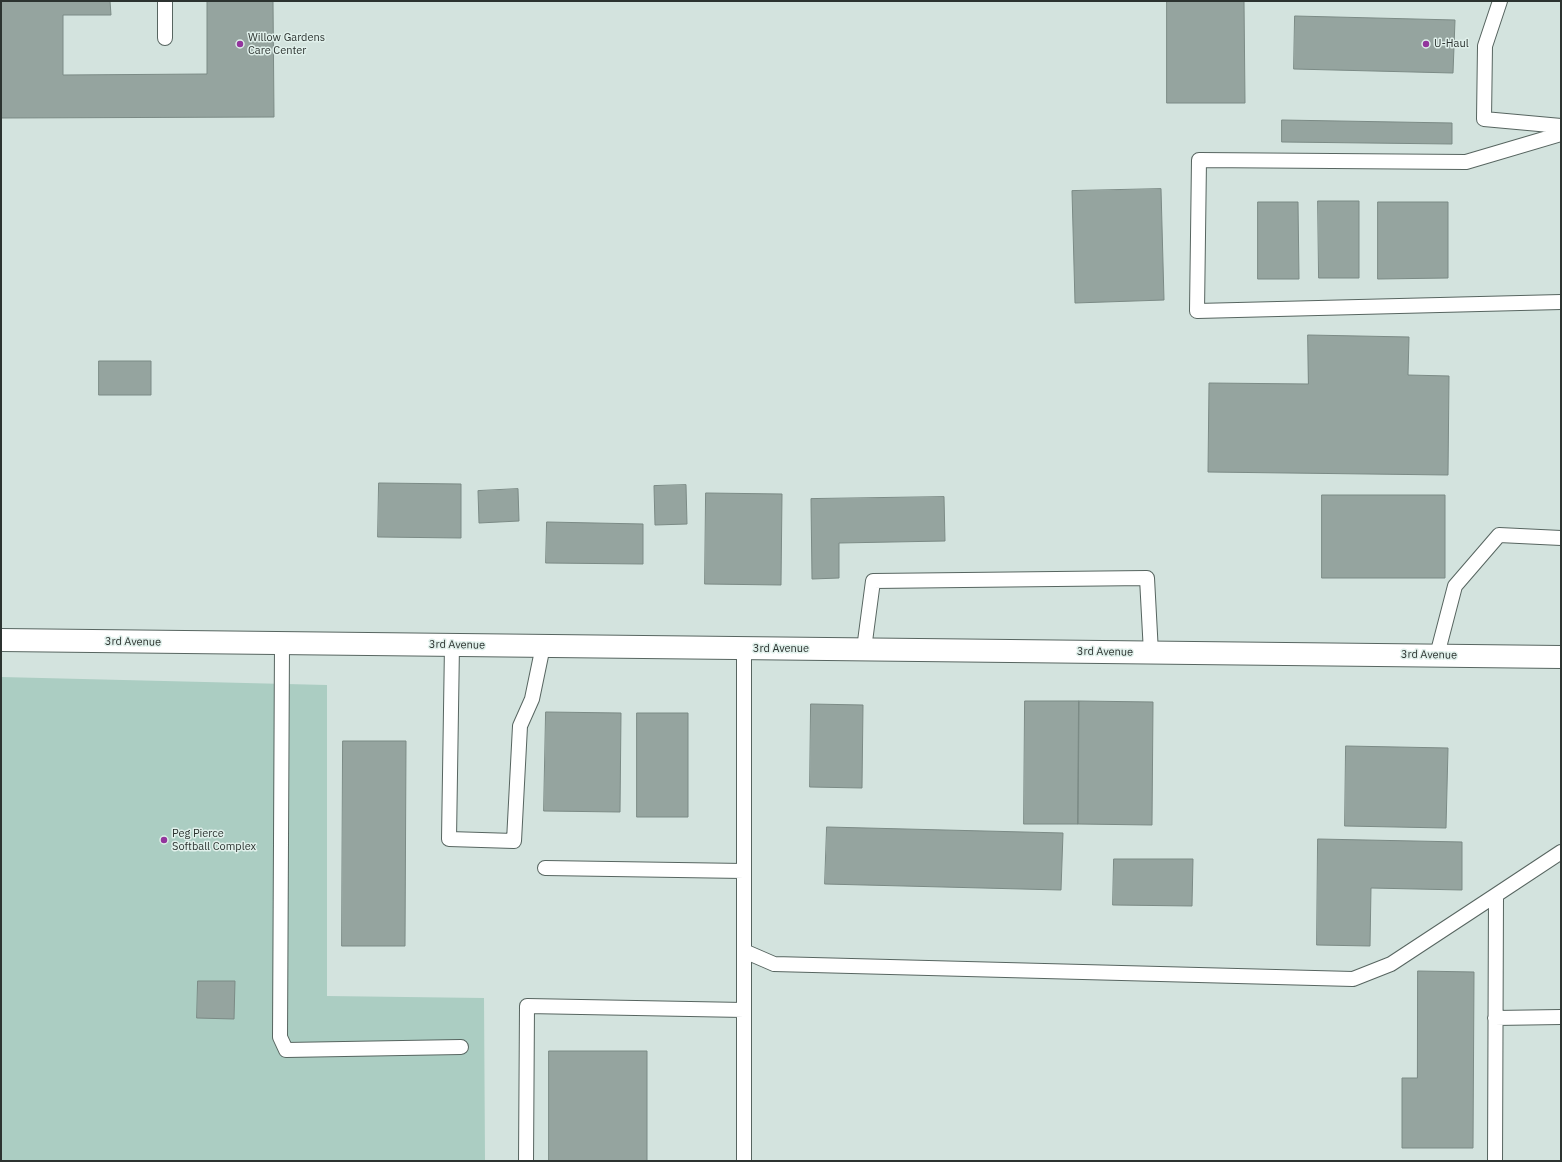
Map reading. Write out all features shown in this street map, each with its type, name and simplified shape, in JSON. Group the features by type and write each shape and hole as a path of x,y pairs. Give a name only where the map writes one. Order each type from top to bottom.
{"street":[{"name":"3rd Avenue","path":"1,640 1561,657"}],"lane":[{"path":"164,1 165,38"},
{"path":"1500,1 1485,46 1484,119 1561,126"},
{"path":"1561,134 1466,162 1199,160 1197,311 1561,302"},
{"path":"1437,655 1455,586 1499,535 1561,538"},
{"path":"864,649 873,581 1148,578 1151,653"},
{"path":"282,644 280,1037 286,1050 461,1047"},
{"path":"452,645 449,839 514,841 520,726 532,699 543,646"},
{"path":"744,648 744,1161"},
{"path":"744,951 774,964 1353,979 1391,964 1561,852"},
{"path":"546,868 744,871"},
{"path":"1495,1161 1496,895"},
{"path":"526,1161 527,1006 744,1010"},
{"path":"1495,1018 1561,1017"}],"green space":[{"name":"Peg Pierce Softball Complex","path":"1,677 327,685 327,996 484,998 485,1161 1,1161"}],"building":[{"name":"Willow Gardens Care Center","path":"1,1 110,1 111,15 63,15 63,75 207,74 207,1 273,1 274,117 1,118"},
{"path":"1167,1 1244,1 1245,103 1167,103"},
{"path":"1295,16 1455,20 1453,73 1294,69"},
{"path":"1282,120 1452,123 1452,144 1282,142"},
{"path":"1161,189 1164,300 1075,303 1072,191"},
{"path":"1318,201 1359,201 1359,278 1319,278"},
{"path":"1258,202 1298,202 1299,279 1258,279"},
{"path":"1378,202 1448,202 1448,278 1378,279"},
{"path":"1308,335 1409,337 1408,375 1449,376 1448,475 1208,472 1209,383 1308,384"},
{"path":"99,361 151,361 151,395 99,395"},
{"path":"379,483 461,484 461,538 378,537"},
{"path":"686,485 687,524 655,525 654,486"},
{"path":"518,489 519,521 479,523 478,491"},
{"path":"706,493 782,494 781,585 705,584"},
{"path":"1322,495 1445,495 1445,578 1322,578"},
{"path":"944,497 945,541 839,543 839,578 812,579 811,499"},
{"path":"547,522 643,524 643,564 546,563"},
{"path":"1025,701 1079,701 1078,824 1024,824"},
{"path":"1079,701 1153,702 1152,825 1078,824"},
{"path":"811,704 863,705 862,788 810,787"},
{"path":"546,712 621,713 620,812 544,811"},
{"path":"637,713 688,713 688,817 637,817"},
{"path":"343,741 406,741 405,946 342,946"},
{"path":"1346,746 1448,748 1446,828 1345,826"},
{"path":"827,827 1063,833 1061,890 825,884"},
{"path":"1318,839 1462,842 1462,890 1371,888 1370,946 1317,945"},
{"path":"1114,859 1193,859 1192,906 1113,905"},
{"path":"1418,971 1474,972 1473,1148 1402,1148 1402,1078 1417,1078"},
{"path":"198,981 235,981 234,1019 197,1018"},
{"path":"549,1051 647,1051 647,1161 549,1161"}],"place":[{"name":"Willow Gardens Care Center","path":"240,44"},
{"name":"U-Haul","path":"1426,44"},
{"name":"Peg Pierce Softball Complex","path":"164,840"}]}
